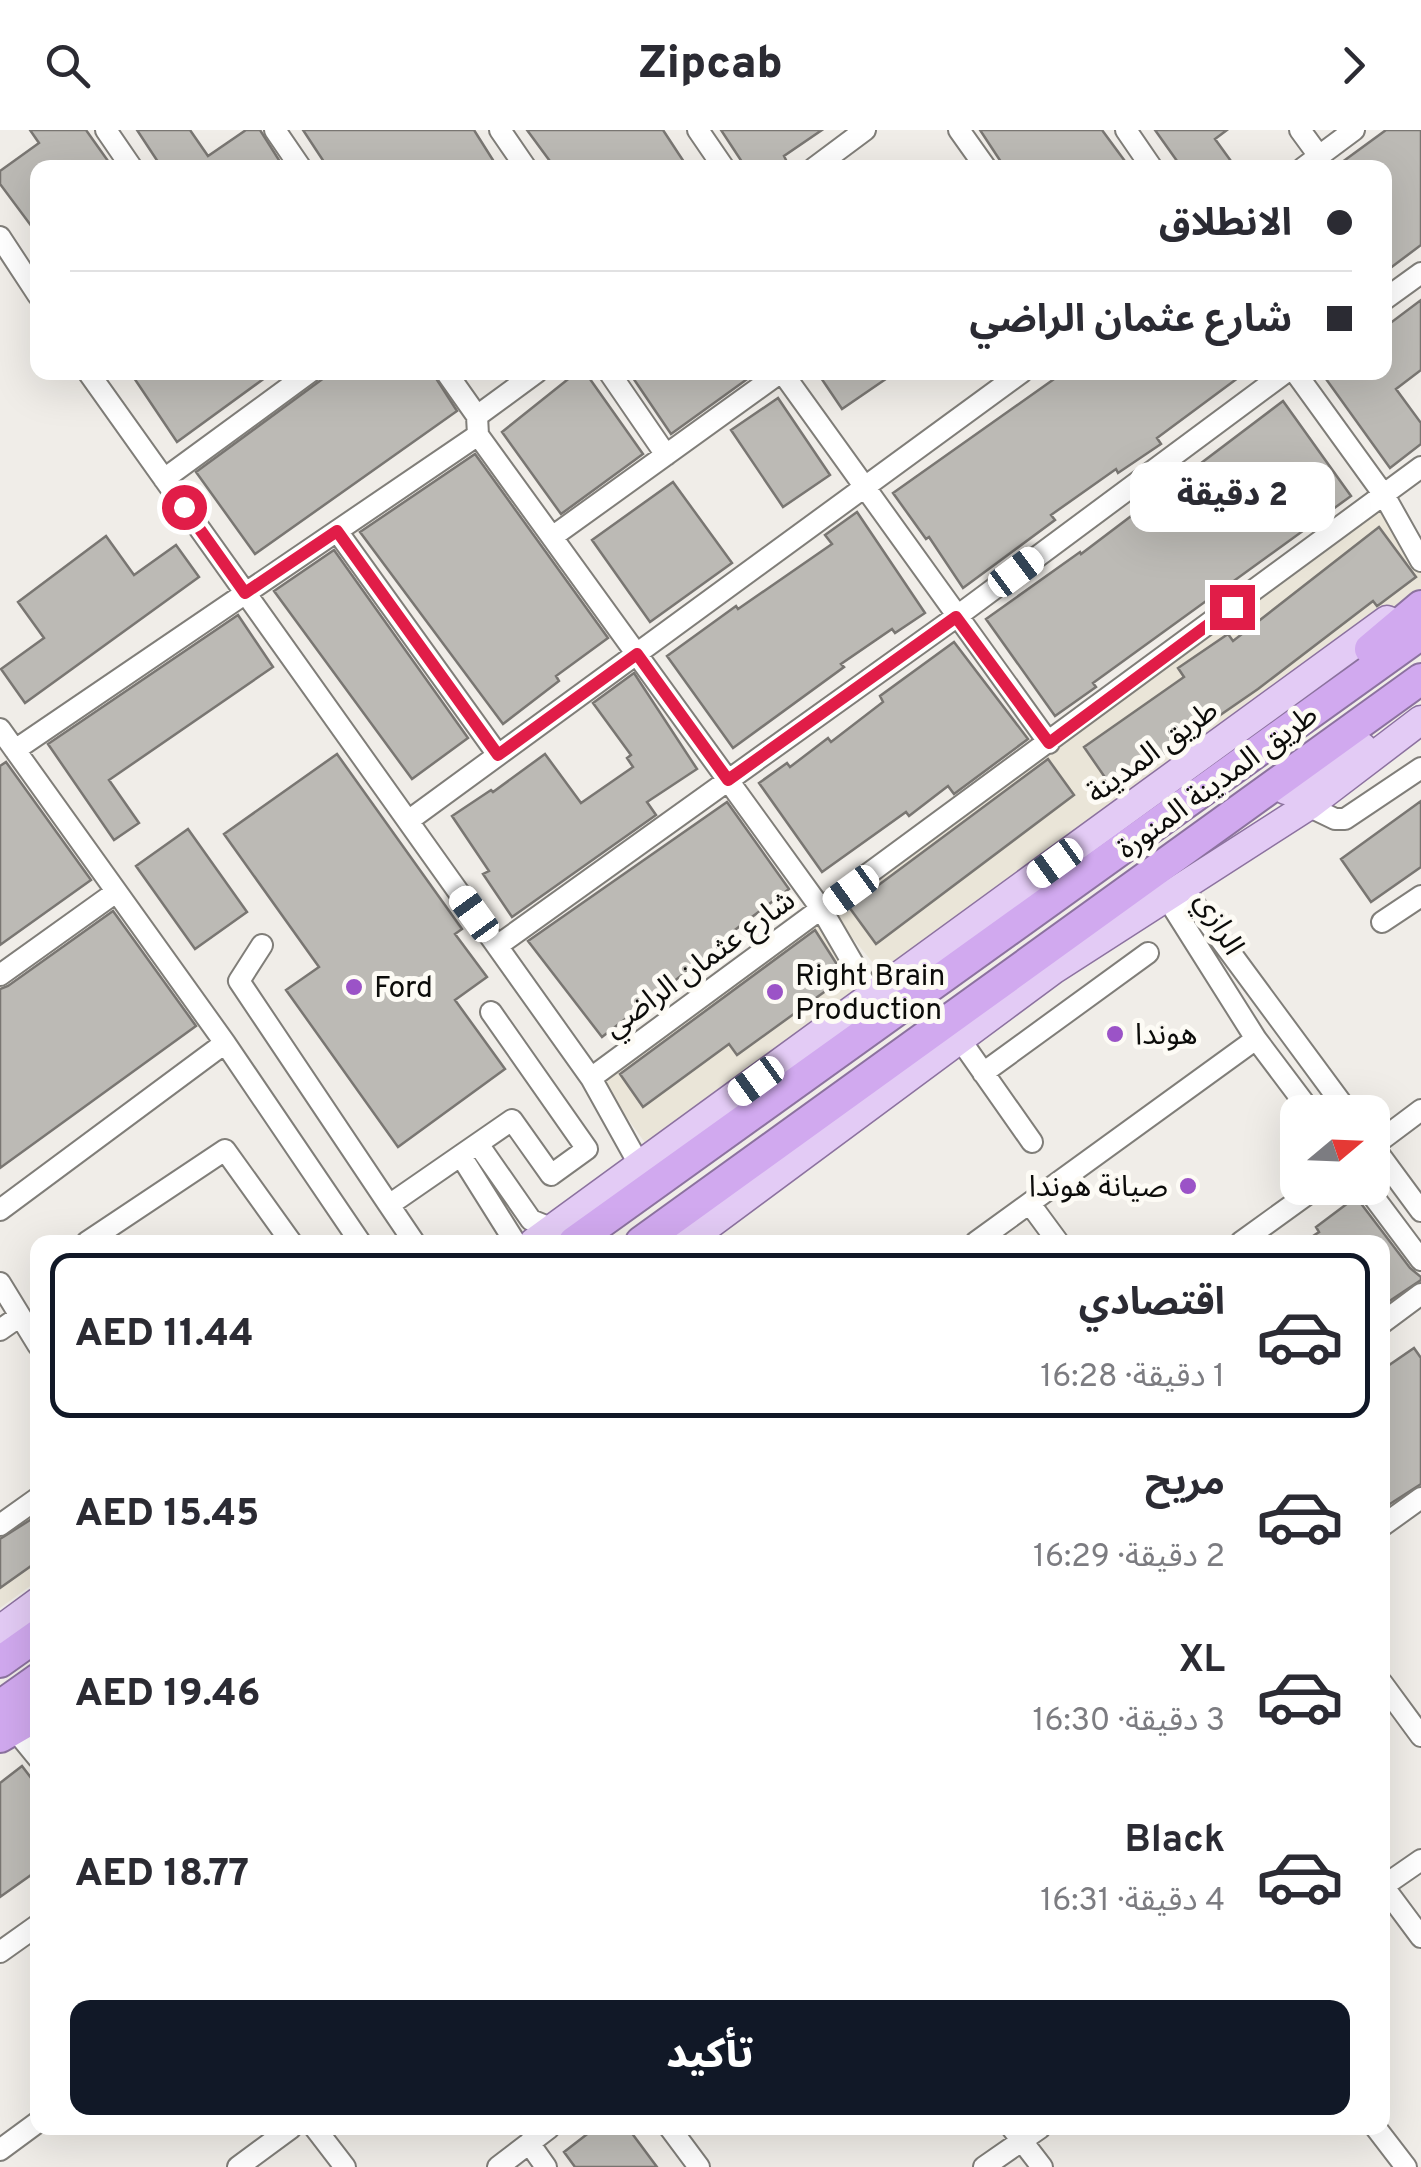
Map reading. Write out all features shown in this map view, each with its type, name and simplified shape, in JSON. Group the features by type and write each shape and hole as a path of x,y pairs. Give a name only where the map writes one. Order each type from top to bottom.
{"highway":[{"path":"1177,809 1421,606"},
{"name":"طريق المدينة المنورة","path":"555,1235 847,1045 1421,634"},
{"name":"طريق المدينة المنورة","path":"651,1235 1421,679"},
{"path":"0,1662 30,1641"},
{"path":"0,1706 30,1685"}],"main road":[{"name":"طريق المدينة","path":"554,1235 640,1166 1421,595"},
{"path":"1190,846 1421,716"},
{"path":"704,1235 1052,970 1308,806 1421,716"},
{"path":"0,1630 30,1608"}],"street":[{"path":"106,130 127,160"},
{"path":"275,130 296,160"},
{"path":"500,130 521,160"},
{"path":"698,130 719,160"},
{"path":"825,160 865,130"},
{"path":"960,130 981,160"},
{"path":"1126,130 1147,160"},
{"path":"1300,130 1310,160"},
{"path":"1314,160 1354,130"},
{"path":"0,237 30,283"},
{"path":"1392,294 1421,273"},
{"path":"94,380 591,1078 640,1166"},
{"path":"164,478 299,380"},
{"path":"451,380 552,537 822,910 872,996"},
{"path":"355,1235 226,1043 6,742 337,531 478,426 528,380"},
{"path":"614,380 666,456"},
{"path":"552,537 771,380"},
{"path":"788,380 1049,743"},
{"path":"408,821 1011,380"},
{"path":"497,946 956,617 1275,380"},
{"path":"1300,380 1384,494 1421,562"},
{"name":"شارع عثمان الراضي","path":"591,1078 1421,468"},
{"path":"337,531 498,755"},
{"path":"1308,806 1335,819 1344,819 1421,768"},
{"path":"0,975 116,892"},
{"path":"1382,922 1421,896"},
{"name":"الرازي","path":"1167,898 1256,1039 1298,1095"},
{"name":"الرازي","path":"1167,898 1190,898 1335,1095"},
{"path":"262,944 240,981 409,1235"},
{"path":"983,1073 1148,954"},
{"path":"388,1205 512,1120 550,1175 587,1149 492,1012"},
{"path":"959,1038 1032,1142"},
{"path":"986,1235 1256,1039"},
{"path":"0,1210 226,1043"},
{"path":"1320,1095 1328,1086"},
{"path":"1390,1133 1421,1110"},
{"path":"105,1235 226,1150 286,1235"},
{"path":"469,1150 545,1235"},
{"path":"469,1150 512,1235"},
{"path":"1390,1170 1421,1212"},
{"path":"1030,1204 1053,1235"},
{"path":"1251,1235 1292,1205"},
{"path":"1380,1205 1421,1260"},
{"path":"0,1283 30,1332"},
{"path":"1390,1317 1421,1294"},
{"path":"0,1330 20,1316"},
{"path":"1390,1520 1421,1498"},
{"path":"0,1526 30,1504"},
{"path":"1390,1694 1421,1736"},
{"path":"1390,1882 1421,1860"},
{"path":"1390,1896 1421,1937"},
{"path":"0,1952 30,1931"},
{"path":"0,2150 30,2128"},
{"path":"238,2167 282,2135"},
{"path":"320,2135 345,2167"},
{"path":"498,2167 539,2135"},
{"path":"675,2135 698,2167"},
{"path":"984,2167 1016,2135"},
{"path":"1018,2135 1042,2167"},
{"path":"1381,2135 1406,2167"},
{"path":"528,2143 546,2167"}],"shaded area":[{"path":"1382,500 1421,555 1421,589 884,976 830,911"},
{"path":"819,918 871,991 651,1151 599,1079"},
{"path":"30,1509 30,1586 0,1608 0,1531"}],"building":[{"path":"30,130 86,130 107,160 30,160 30,224 0,184 0,171 39,143"},
{"path":"137,130 190,130 208,156 246,130 260,130 279,160 157,160"},
{"path":"303,130 474,130 493,160 323,160"},
{"path":"527,130 663,130 683,160 549,160"},
{"path":"721,130 822,130 784,156 786,160 741,160"},
{"path":"980,130 1102,130 1124,160 1000,160"},
{"path":"1155,130 1227,130 1215,139 1230,160 1176,160"},
{"path":"1386,130 1421,130 1421,245 1392,267 1392,160 1345,160"},
{"path":"1421,300 1421,370 1396,389 1421,423 1421,444 1390,468 1327,380 1392,380 1392,322"},
{"path":"135,380 262,380 177,442"},
{"path":"321,380 437,380 457,411 255,554 196,472"},
{"path":"567,380 591,380 643,454 561,514 502,432"},
{"path":"634,380 746,380 671,434"},
{"path":"822,380 884,380 842,409"},
{"path":"1053,380 1235,380 1157,438 1161,444 1118,473 1116,469 1051,515 1055,520 963,588 893,493"},
{"path":"778,398 830,475 783,507 731,430"},
{"path":"1283,401 1351,496 1093,683 1096,687 1055,716 986,619 1081,554"},
{"path":"475,454 608,638 556,676 559,681 503,724 360,532"},
{"path":"673,482 732,563 650,622 592,540"},
{"path":"857,512 925,613 895,633 892,629 841,664 844,667 733,748 667,656 832,544 825,535"},
{"path":"1379,527 1416,577 1377,606 1373,601 1258,689 1113,789 1084,747 1184,677 1178,668 1228,634 1233,641"},
{"path":"106,536 134,575 176,545 199,577 25,703 1,669 44,638 18,602"},
{"path":"334,550 468,738 412,779 274,591"},
{"path":"238,615 273,667 109,780 139,823 114,840 48,744"},
{"path":"954,642 1028,739 954,794 948,786 822,872 759,783 787,763 790,767 828,738 831,742 883,702 880,696"},
{"path":"634,673 697,769 647,802 656,815 512,917 483,874 489,871 452,816 545,754 581,803 633,767 627,758 631,755 593,703"},
{"path":"337,754 462,929 455,934 487,977 455,1000 505,1069 398,1147 286,990 319,967 224,834"},
{"path":"1048,759 1074,795 876,944 849,907"},
{"path":"6,762 91,880 0,945 0,766"},
{"path":"1421,801 1421,867 1371,902 1341,859"},
{"path":"727,802 789,889 715,945 719,951 602,1037 528,941"},
{"path":"188,829 247,912 195,949 136,866"},
{"path":"113,911 196,1026 0,1168 0,989"},
{"name":"Right Brain Production","path":"815,930 845,977 737,1055 729,1044 643,1107 620,1074"},
{"path":"1345,1205 1362,1205 1385,1235 1314,1235 1319,1232 1316,1227"},
{"path":"1390,1242 1410,1268 1421,1277 1390,1301"},
{"path":"1414,1348 1421,1358 1421,1484 1390,1504 1390,1364"},
{"path":"30,1520 30,1567 0,1588 0,1539"},
{"path":"22,1766 30,1776 30,1876 0,1897 0,1783"},
{"path":"586,2135 633,2135 657,2167 575,2167 564,2152"}],"place":[{"name":"Ford","path":"354,987"},
{"name":"Right Brain Production","path":"775,992"},
{"name":"هوندا","path":"1115,1034"},
{"name":"صيانة هوندا","path":"1188,1186"}],"route":[{"path":"184,507 245,593 337,531 498,755 637,654 728,780 956,617 1049,743 1232,607"}]}
